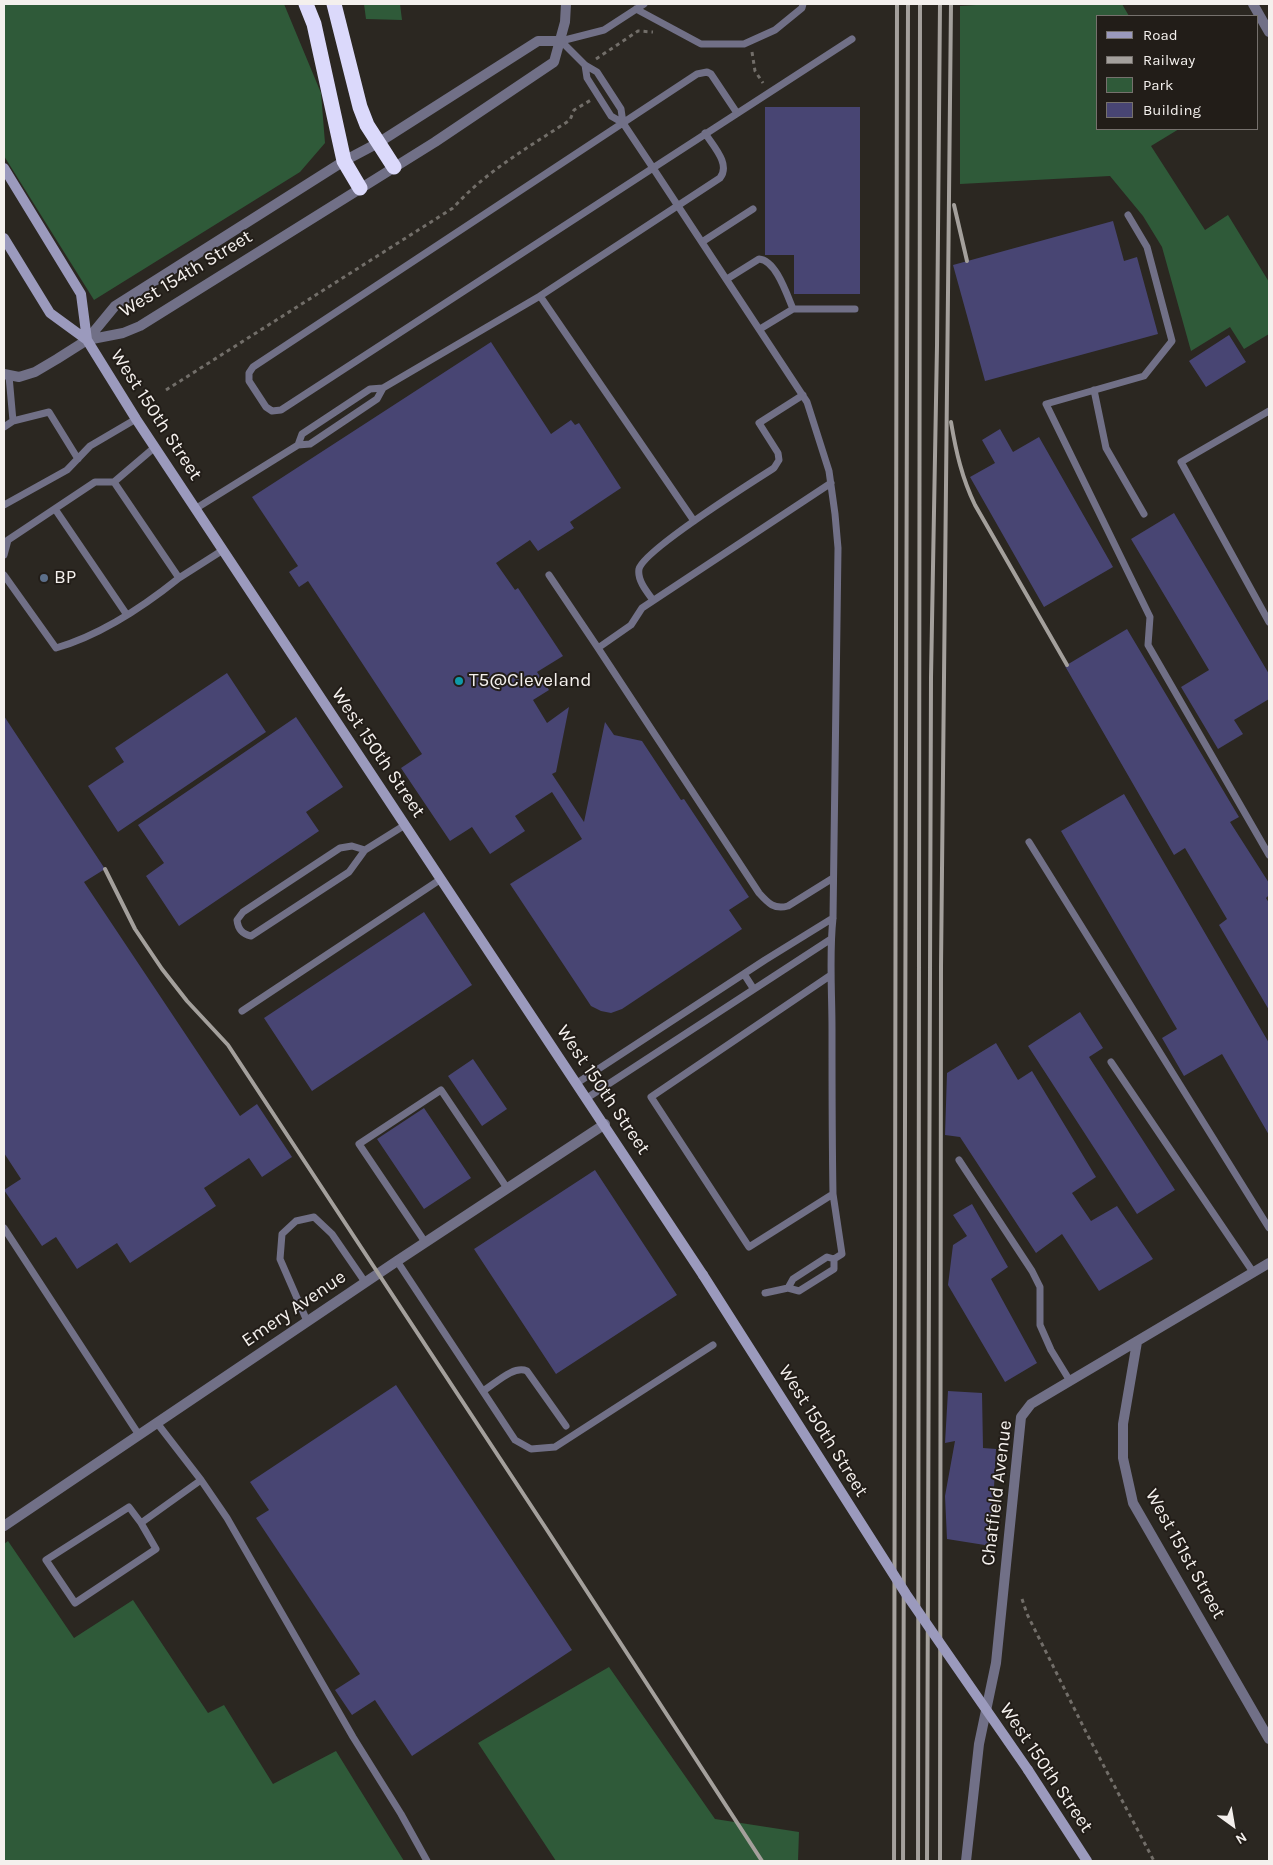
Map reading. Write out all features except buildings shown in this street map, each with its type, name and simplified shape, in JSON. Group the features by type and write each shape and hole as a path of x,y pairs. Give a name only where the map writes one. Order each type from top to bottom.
{"highway":[{"path":"306,4 314,24 344,161 360,188"},
{"path":"334,4 360,107 367,125 394,167"}],"main road":[{"name":"West 150th Street","path":"4,168 81,294 87,340"},
{"name":"West 150th Street","path":"4,238 50,313 87,340 195,509 703,1274 906,1594 1028,1770 1087,1861"}],"street":[{"name":"West 154th Street","path":"87,340 123,333 140,326 394,167 554,62 561,41 566,4"},
{"path":"1253,4 1269,32"},
{"name":"West 154th Street","path":"87,340 115,306 344,161 378,143 538,41 561,41"},
{"path":"7,375 19,377 35,372 87,340"},
{"name":"Emery Avenue","path":"4,1526 365,1282 605,1124"},
{"name":"Chatfield Avenue","path":"966,1861 979,1744 996,1663 1021,1417 1031,1404 1269,1263"},
{"name":"West 151st Street","path":"1137,1342 1123,1424 1123,1458 1133,1503 1269,1739"}],"lane":[{"path":"622,123 621,109 597,72 585,66 561,41 604,30 644,4"},
{"path":"636,9 701,44 744,44 775,30 802,8 803,4"},
{"path":"737,113 711,74 702,72 253,366 249,373 249,380 266,407 272,410 281,410 705,133 737,113 852,40"},
{"path":"585,66 586,78 611,116 622,123 653,168 803,395 814,421 831,483 838,548 833,918 831,939 833,1194 842,1254 834,1259 827,1257 793,1279 788,1288"},
{"path":"298,444 302,434 370,389 383,388 540,296 679,207 720,178 725,172 725,166 705,133"},
{"path":"702,242 752,209"},
{"path":"1128,215 1146,247 1172,341 1144,376 1046,404 1150,617 1148,645 1269,855"},
{"path":"727,279 759,258 764,259 768,261 782,283 793,309"},
{"path":"540,296 694,521"},
{"path":"760,329 793,309 854,309"},
{"path":"7,375 13,421"},
{"path":"195,509 298,444 310,444 377,398 383,388"},
{"path":"1094,390 1106,448 1144,514"},
{"path":"653,600 638,573 643,561 694,521 774,468 779,460 778,453 759,423 803,395"},
{"path":"1269,411 1180,462 1269,622"},
{"path":"4,427 13,421 49,412 78,459"},
{"path":"4,506 67,470 90,446 136,418"},
{"path":"4,555 8,540 95,482 114,482 155,447"},
{"path":"114,482 179,578"},
{"path":"598,648 631,625 642,608 653,600 831,483"},
{"path":"55,509 127,615"},
{"path":"4,575 56,648 77,642 127,615 223,550"},
{"path":"549,574 754,886 767,902 774,907 788,906 833,878"},
{"path":"365,850 352,846 340,848 243,912 237,920 238,927 244,934 251,936 349,872 365,850 405,825"},
{"path":"1029,842 1269,1228"},
{"path":"242,1011 441,879"},
{"path":"577,1083 833,918"},
{"path":"587,1098 753,988 831,939"},
{"path":"744,974 753,988"},
{"path":"831,975 651,1098 749,1247 833,1194"},
{"path":"1111,1062 1253,1272"},
{"path":"425,1242 360,1144 441,1090 508,1188"},
{"path":"959,1160 1040,1287 1040,1325 1051,1350 1070,1382"},
{"path":"307,1322 280,1259 282,1234 296,1221 314,1217 332,1234 365,1282"},
{"path":"4,1228 6,1237 139,1435"},
{"path":"765,1293 788,1288 800,1291 834,1269 834,1259"},
{"path":"397,1261 515,1440 531,1449 556,1447 713,1345"},
{"path":"483,1392 514,1371 523,1369 527,1371 566,1426"},
{"path":"157,1423 201,1480 227,1518 353,1737 402,1814 427,1861"},
{"path":"141,1523 201,1480"},
{"path":"129,1506 141,1523 156,1549 75,1603 46,1560 129,1506"}],"path":[{"path":"752,50 755,71 764,83"},
{"path":"166,390 453,208 473,186 492,171 570,120 574,110 591,100 587,93"},
{"path":"1022,1599 1027,1614 1087,1734 1154,1861"}],"green space":[{"path":"4,4 284,4 321,93 325,143 300,172 94,300 4,156"},
{"path":"364,4 400,4 402,20 366,19"},
{"path":"992,4 1122,4 1128,15 1096,15 1096,130 1177,130 1151,146 1205,230 1228,215 1269,282 1269,334 1244,349 1230,327 1191,351 1162,247 1143,216 1110,176 960,184 960,6"},
{"path":"8,1541 74,1638 133,1600 208,1713 224,1705 273,1784 336,1751 404,1861 4,1861 4,1544"},
{"path":"609,1667 715,1819 799,1832 798,1861 556,1861 478,1743"}],"railway":[{"path":"894,1861 897,4"},
{"path":"903,1861 908,4"},
{"path":"918,1861 920,4"},
{"path":"927,1861 931,677 937,346 940,4"},
{"path":"940,1861 941,966 951,4"},
{"path":"954,205 967,261"},
{"path":"951,422 960,465 975,505 1067,665"},
{"path":"105,869 135,929 162,969 187,1001 228,1045 762,1861"}],"place":[{"name":"BP","path":"44,578"},
{"name":"T5@Cleveland","path":"459,681"}]}
